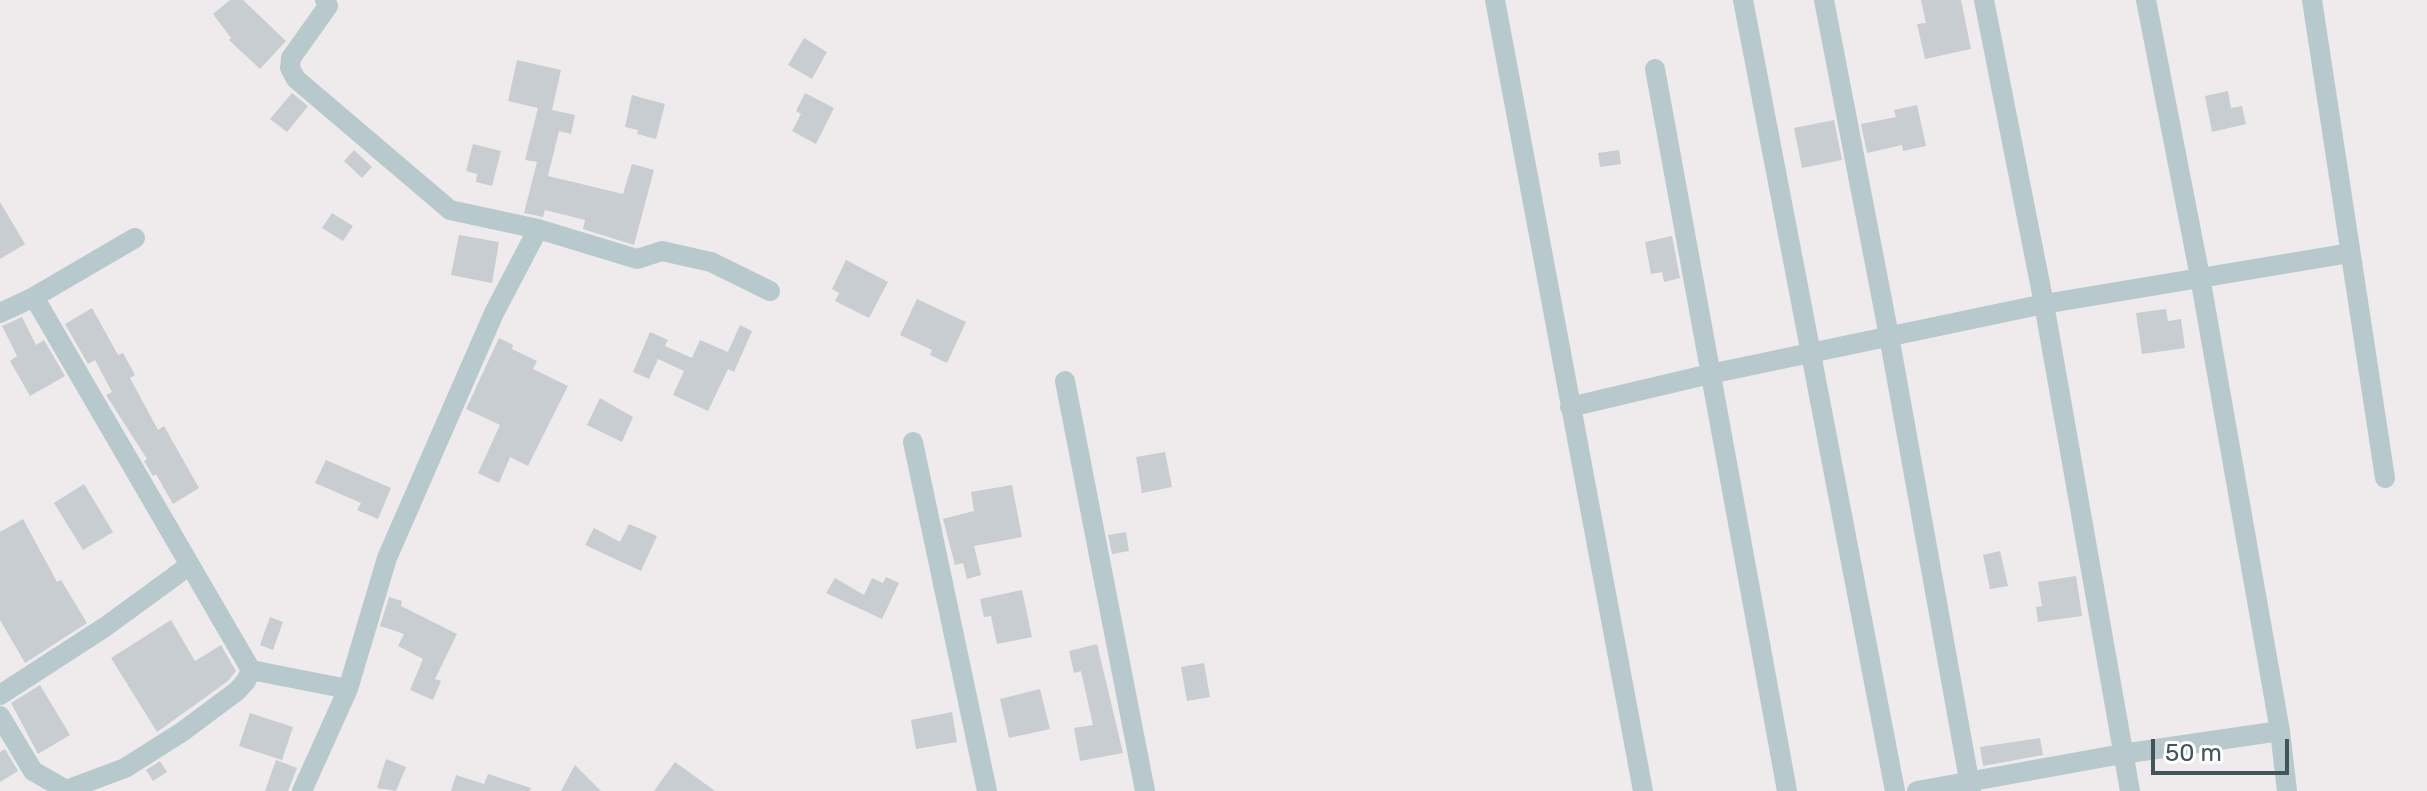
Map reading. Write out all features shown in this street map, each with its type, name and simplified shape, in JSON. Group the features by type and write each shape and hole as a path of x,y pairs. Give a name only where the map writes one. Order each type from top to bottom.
{"street":[{"path":"325,0 328,6 291,58 290,68 296,79 450,210 538,229 637,259 662,251 711,262 770,291"},
{"path":"1495,0 1643,791"},
{"path":"1743,0 1895,791"},
{"path":"1824,0 1889,336 1970,786"},
{"path":"1984,0 2044,304 2130,791"},
{"path":"2146,0 2200,277 2280,731 2287,791"},
{"path":"2312,0 2385,478"},
{"path":"1655,69 1787,791"},
{"path":"302,791 348,689 387,558 494,313 538,229"},
{"path":"0,313 34,297 135,238"},
{"path":"1570,407 1710,374 2044,304 2350,253"},
{"path":"34,297 251,670 348,689"},
{"path":"1065,381 1145,791"},
{"path":"913,442 987,791"},
{"path":"0,695 105,627 190,565"},
{"path":"0,716 33,771 66,790 125,768 182,732 237,691 251,670"},
{"path":"1917,791 1970,786 2122,754 2280,731"}],"building":[{"path":"230,0 243,0 286,41 260,69 229,40 231,38 213,14"},
{"path":"1921,0 1961,0 1971,49 1925,59 1917,24 1926,23"},
{"path":"804,38 827,52 812,79 788,65"},
{"path":"517,60 561,70 552,110 575,115 571,134 559,131 548,176 623,194 632,164 654,170 634,245 583,229 585,220 545,210 543,217 524,213 537,162 525,160 538,108 508,101"},
{"path":"2228,91 2231,108 2242,106 2246,124 2212,132 2205,96"},
{"path":"292,93 308,106 287,132 270,119"},
{"path":"805,93 834,108 816,144 792,131 801,114 796,111"},
{"path":"632,95 665,104 656,139 625,127"},
{"path":"1917,105 1926,146 1903,151 1902,145 1867,153 1861,124 1896,117 1894,110"},
{"path":"1834,120 1842,160 1802,168 1794,128"},
{"path":"473,144 501,151 492,186 476,182 477,174 466,171"},
{"path":"354,150 372,167 362,178 344,161"},
{"path":"1619,150 1621,164 1600,167 1598,153"},
{"path":"0,202 25,244 0,259"},
{"path":"332,213 353,226 343,241 322,228"},
{"path":"459,235 499,242 492,283 451,275"},
{"path":"1672,236 1680,278 1664,282 1662,272 1651,274 1645,242"},
{"path":"846,260 888,282 869,318 835,301 839,293 832,289"},
{"path":"917,299 966,322 947,363 930,355 932,350 900,335"},
{"path":"92,308 118,355 123,353 135,375 130,378 158,430 164,426 199,488 173,504 106,395 112,392 95,360 88,364 65,324"},
{"path":"2166,309 2168,321 2181,319 2185,348 2142,354 2136,313"},
{"path":"22,317 36,345 44,340 65,376 30,396 10,361 17,356 2,326"},
{"path":"740,325 752,331 734,372 728,369 708,411 673,395 684,371 658,359 649,379 633,372 650,332 668,340 665,346 692,358 700,340 728,352"},
{"path":"499,338 513,345 512,349 537,361 533,369 568,386 528,466 510,457 499,483 478,473 500,425 466,409"},
{"path":"600,398 633,417 622,442 587,425"},
{"path":"1165,452 1172,487 1142,493 1136,457"},
{"path":"326,460 391,488 378,519 357,510 361,503 315,483"},
{"path":"84,484 113,532 83,550 54,503"},
{"path":"1012,485 1022,537 974,546 981,575 967,579 963,563 955,565 943,519 974,511 971,492"},
{"path":"23,519 57,582 61,580 87,623 25,663 0,620 0,532"},
{"path":"629,524 657,536 641,571 585,545 594,528 620,542"},
{"path":"1126,532 1129,551 1112,554 1108,535"},
{"path":"2000,551 2008,586 1990,589 1983,555"},
{"path":"2076,576 2082,616 2038,622 2036,607 2042,606 2038,582"},
{"path":"886,577 899,583 882,619 826,593 835,578 864,595 872,578 883,583"},
{"path":"1022,590 1032,637 997,644 991,616 984,617 980,599"},
{"path":"389,597 402,601 401,606 457,634 435,679 441,681 433,700 410,690 423,659 398,646 404,634 380,626"},
{"path":"270,617 283,622 273,650 260,645"},
{"path":"171,620 195,661 221,645 236,671 228,681 157,732 111,658"},
{"path":"1097,644 1123,753 1080,761 1074,728 1093,725 1081,671 1074,673 1069,651"},
{"path":"1204,663 1210,697 1187,701 1181,667"},
{"path":"40,685 70,735 38,754 11,703"},
{"path":"1040,689 1050,729 1009,738 1000,699"},
{"path":"952,712 957,742 916,749 911,720"},
{"path":"250,713 293,727 282,760 239,746"},
{"path":"2040,738 2043,755 1983,766 1980,747"},
{"path":"5,749 18,771 0,782 0,752"},
{"path":"386,759 406,767 396,791 377,788"},
{"path":"276,760 297,768 288,791 265,791"},
{"path":"160,761 167,772 153,781 146,770"},
{"path":"675,762 715,791 654,791"},
{"path":"575,765 601,791 561,791"},
{"path":"488,774 531,788 530,791 451,791 456,775 484,784"}]}
